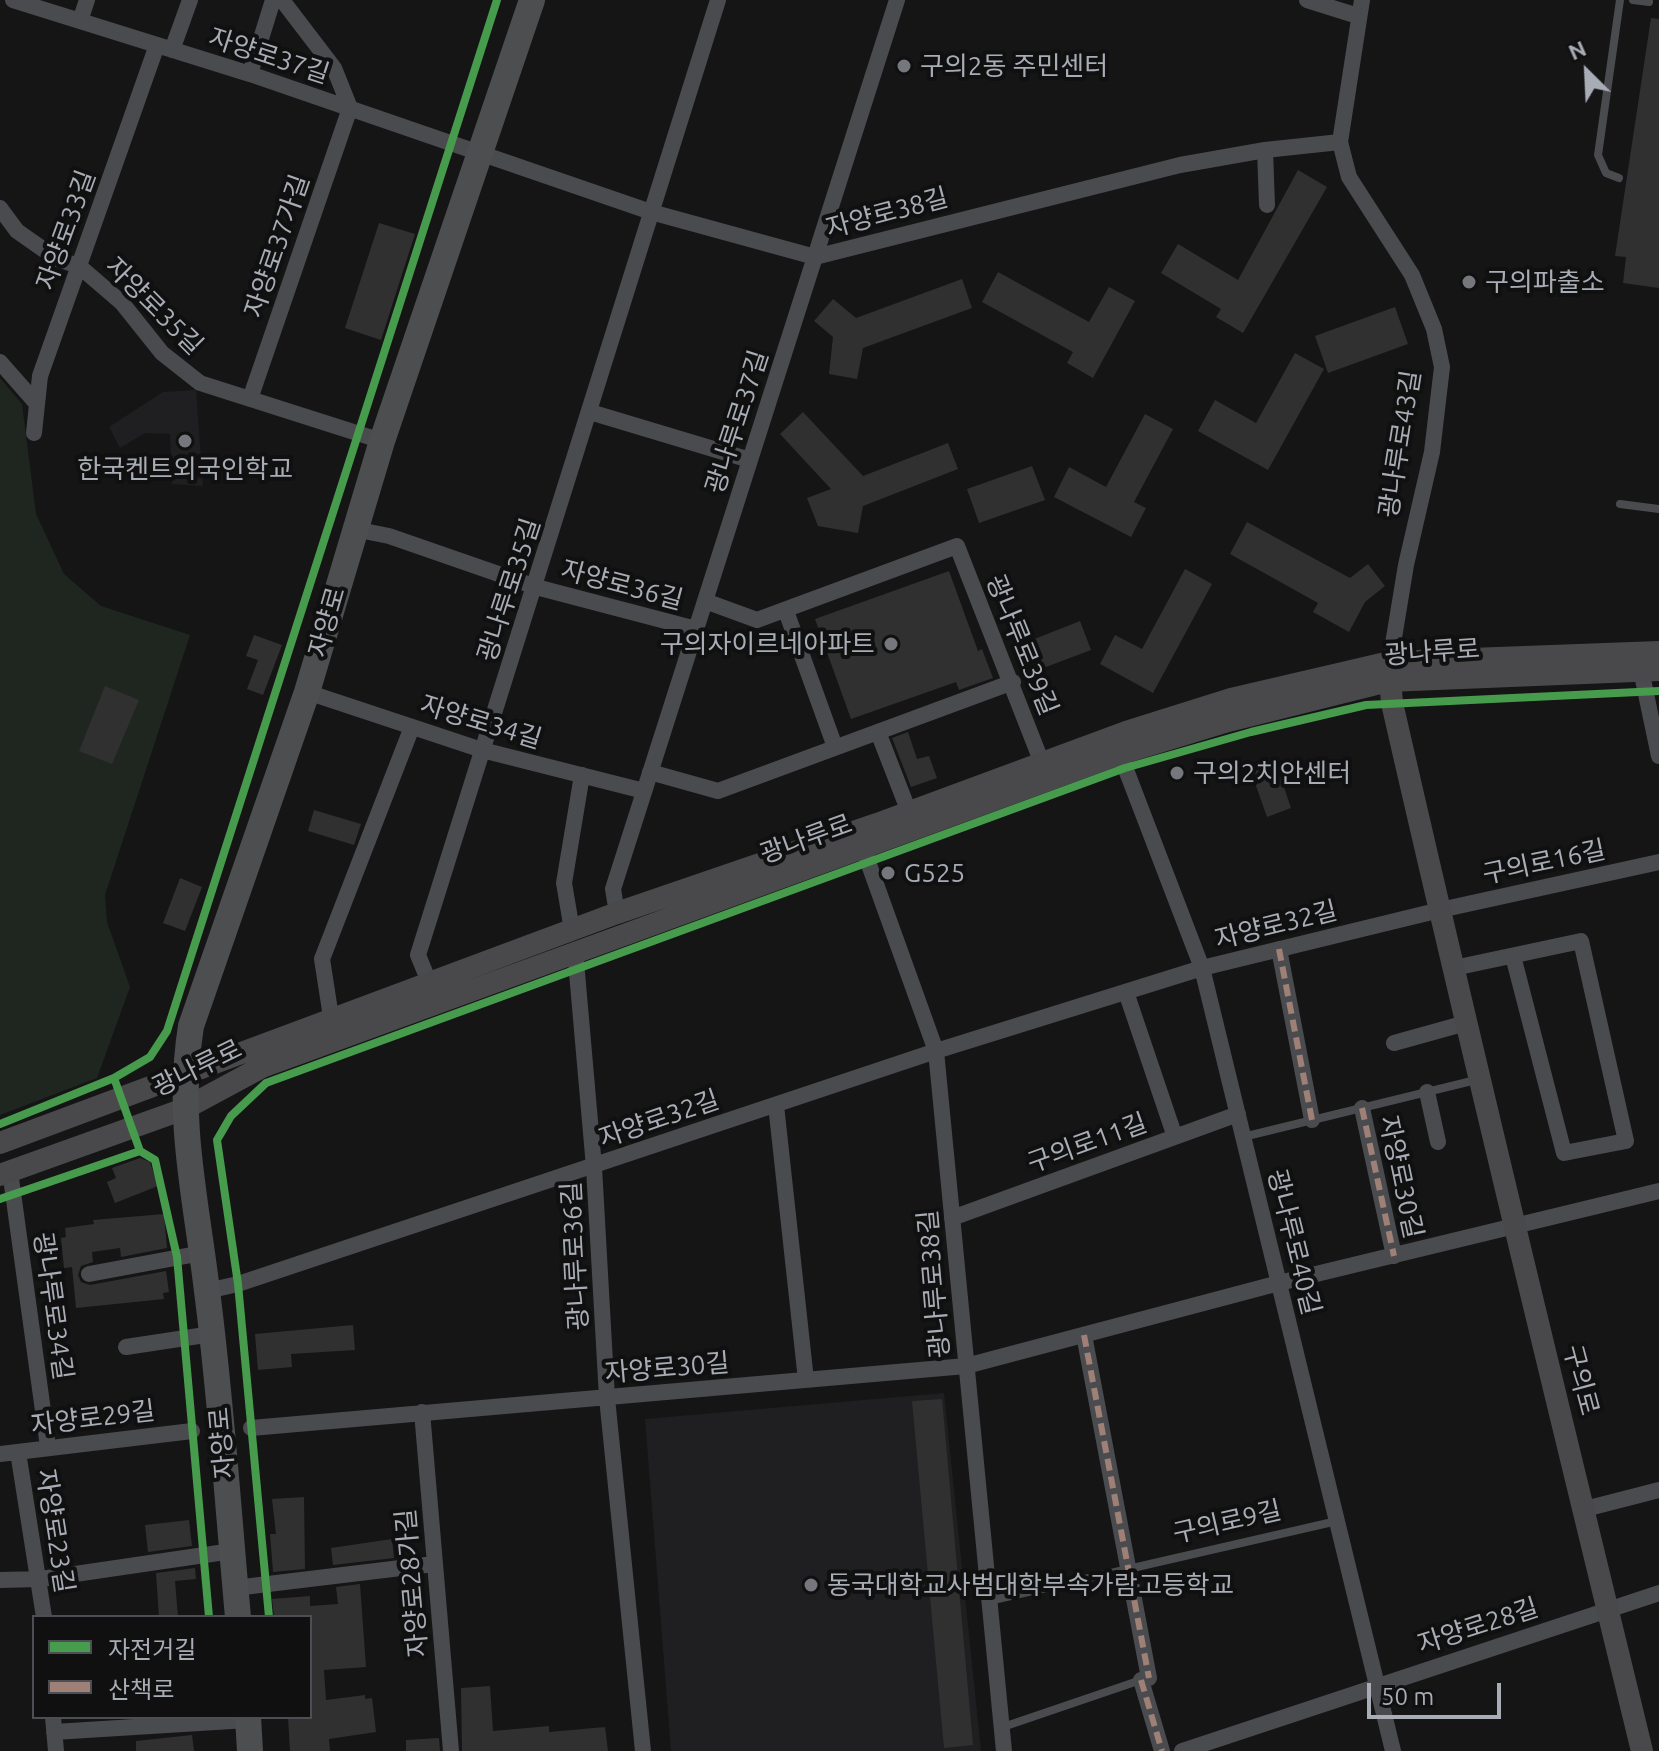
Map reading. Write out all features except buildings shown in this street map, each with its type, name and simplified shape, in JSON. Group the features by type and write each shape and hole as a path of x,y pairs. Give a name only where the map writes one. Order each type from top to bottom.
{"main road":[{"name":"자양로","path":"238,1615 212,1334 184,1109 183,1075 191,1026 307,692 382,441 532,0"},
{"name":"광나루로","path":"5,1173 184,1109 262,1067 573,940 617,913 1231,699 1389,672 1659,652"},
{"name":"광나루로","path":"0,1143 429,982 863,848 1120,754 1319,696 1389,672 1650,670"},
{"name":"구의로","path":"1389,672 1440,910 1514,1228 1642,1751"},
{"path":"248,1719 250,1751"}],"street":[{"name":"자양로37길","path":"13,0 250,74 481,154"},
{"path":"80,21 87,0"},
{"name":"자양로37길","path":"165,48 190,0"},
{"path":"250,74 273,0"},
{"name":"자양로37길","path":"282,0 334,68 350,108"},
{"name":"광나루로35길","path":"429,982 418,955 718,0"},
{"name":"광나루로37길","path":"617,913 613,889 897,0"},
{"path":"1307,0 1360,8 1340,142"},
{"name":"자양로33길","path":"34,433 40,376 79,266 165,48"},
{"name":"자양로37가길","path":"250,399 350,108"},
{"name":"자양로38길","path":"481,154 651,212 815,257 1095,184 1265,150 1340,142"},
{"name":"광나루로43길","path":"1340,142 1349,177 1412,275 1434,329 1442,367 1432,452 1406,565 1389,672"},
{"path":"1265,150 1267,205"},
{"name":"자양로35길","path":"0,208 17,231 57,259 79,266 122,303 162,353 200,383 382,441"},
{"path":"0,362 37,404"},
{"path":"590,412 750,460"},
{"name":"자양로36길","path":"354,529 389,536 536,587 696,629"},
{"name":"광나루로39길","path":"786,611 957,546 1013,682 1042,763"},
{"path":"705,601 757,620 786,611 835,747"},
{"path":"1650,670 1659,756"},
{"path":"650,772 718,791 1013,682"},
{"name":"자양로34길","path":"307,692 482,750 644,791"},
{"path":"331,1017 322,959 412,727"},
{"path":"878,732 909,812"},
{"name":"광나루로40길","path":"1120,754 1202,968 1393,1751"},
{"path":"573,940 564,883 582,775"},
{"name":"광나루로38길","path":"863,848 936,1051 1004,1751"},
{"name":"구의로16길","path":"1440,910 1659,862"},
{"name":"자양로32길","path":"207,1291 238,1284 594,1167 936,1051 1202,968 1440,910"},
{"name":"광나루로36길","path":"573,940 594,1167 607,1398 643,1751"},
{"path":"1454,968 1581,941 1626,1141 1564,1153 1513,956"},
{"path":"1279,949 1312,1120"},
{"path":"1126,992 1175,1137"},
{"path":"1394,1043 1466,1023"},
{"path":"1427,1092 1438,1142"},
{"path":"776,1105 806,1380"},
{"name":"자양로30길","path":"1362,1108 1394,1256"},
{"name":"구의로11길","path":"952,1218 1238,1114"},
{"name":"광나루로34길","path":"5,1173 48,1447"},
{"name":"자양로30길","path":"251,1428 966,1366 1279,1283 1659,1191"},
{"path":"89,1274 202,1253"},
{"path":"126,1347 212,1334"},
{"path":"1084,1335 1128,1569 1145,1679 1162,1751"},
{"name":"자양로28가길","path":"422,1412 451,1751"},
{"name":"자양로29길","path":"0,1454 192,1431"},
{"name":"자양로23길","path":"18,1452 41,1579 44,1615"},
{"path":"1585,1509 1659,1490"},
{"path":"0,1580 41,1579 232,1551"},
{"path":"235,1588 434,1564"},
{"name":"자양로28길","path":"1182,1751 1659,1593"},
{"path":"56,1751 53,1724 248,1719"}],"lane":[{"path":"1619,178 1606,173 1598,155 1620,0"},
{"path":"1633,0 1649,2"},
{"path":"1620,504 1659,509"},
{"path":"1243,1137 1480,1079"},
{"name":"구의로9길","path":"989,1602 1337,1521"},
{"path":"1002,1727 1145,1679"}],"shaded area":[{"path":"0,378 22,404 36,514 64,574 101,606 190,635 105,895 107,922 130,987 97,1078 0,1115"},
{"name":"한국켄트외국인학교","path":"196,390 203,486 172,484 170,434 145,433 120,448 109,427 163,392"},
{"name":"동국대학교사범대학부속가람고등학교","path":"944,1393 981,1751 671,1751 645,1419"}],"marked path":[{"path":"1279,949 1312,1120"},
{"path":"1362,1108 1394,1256"},
{"path":"1084,1335 1149,1678"},
{"path":"1141,1680 1162,1751"}],"cycle path":[{"path":"0,1124 114,1078 150,1057 167,1031 497,0"},
{"path":"269,1615 238,1284 217,1140 231,1116 266,1083 1125,768 1251,732 1366,705 1659,691"},
{"path":"114,1078 140,1151 155,1160 177,1257 209,1615"},
{"path":"0,1199 140,1151"}],"place":[{"name":"구의2동 주민센터","path":"904,66"},
{"name":"구의파출소","path":"1469,282"},
{"name":"한국켄트외국인학교","path":"185,441"},
{"name":"구의자이르네아파트","path":"891,644"},
{"name":"구의2치안센터","path":"1177,773"},
{"name":"G525","path":"888,873"},
{"name":"동국대학교사범대학부속가람고등학교","path":"811,1585"}]}
